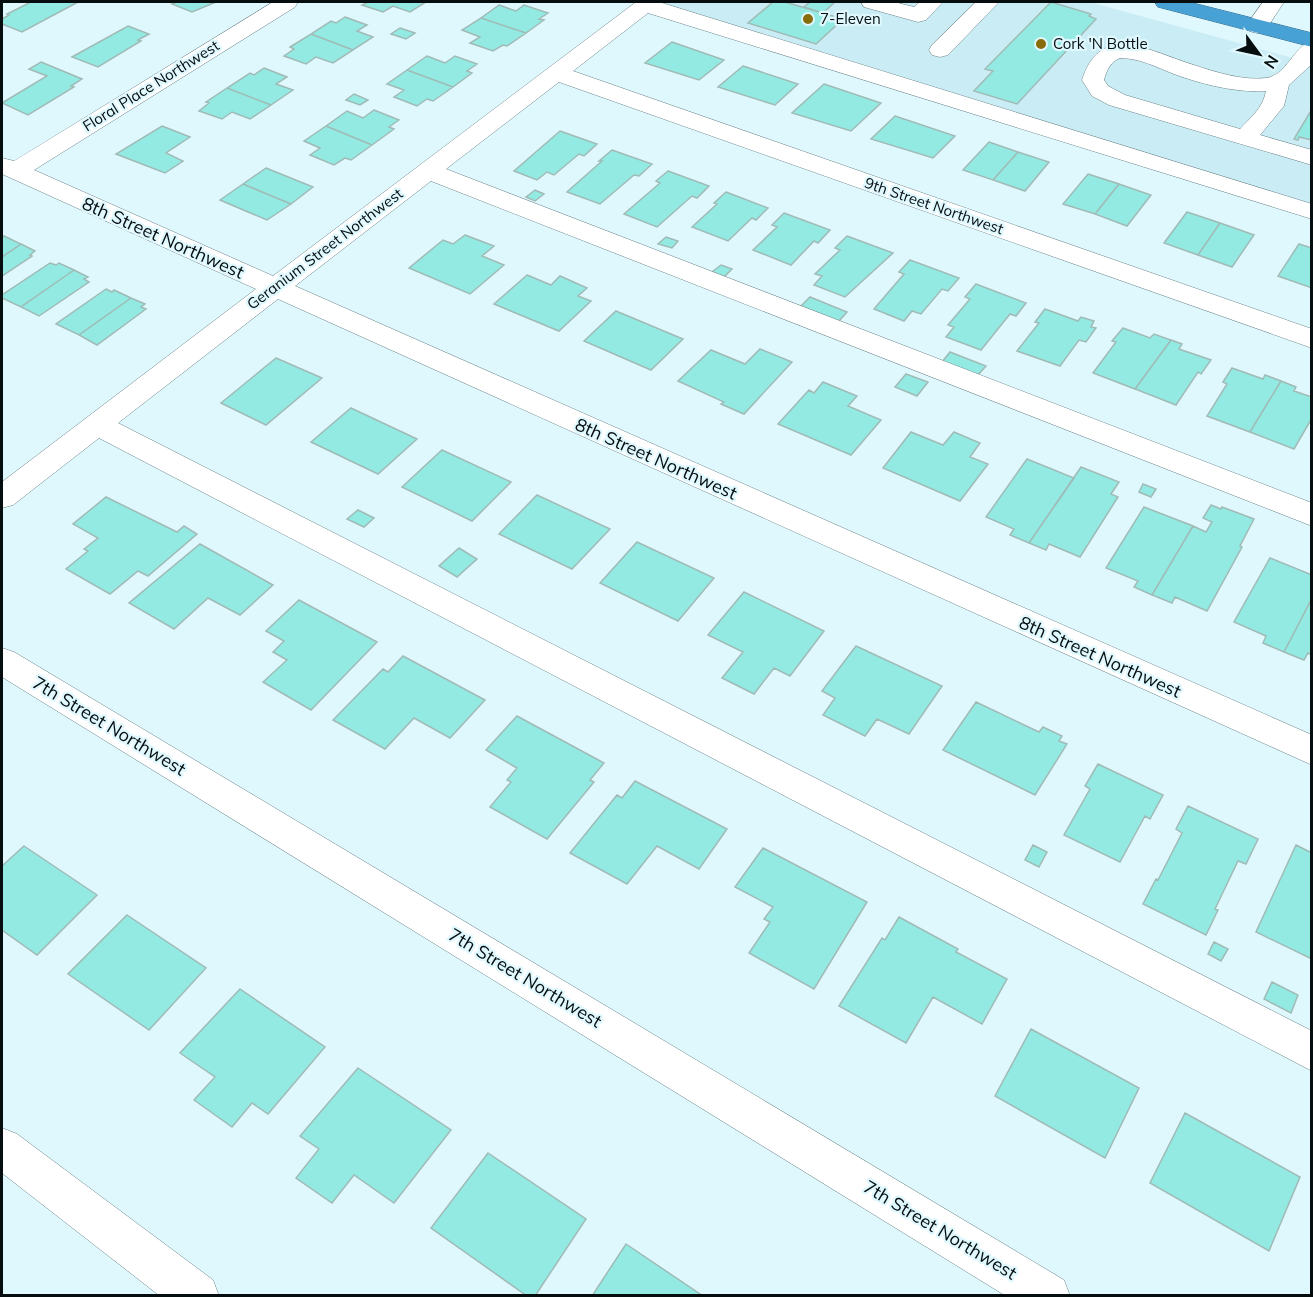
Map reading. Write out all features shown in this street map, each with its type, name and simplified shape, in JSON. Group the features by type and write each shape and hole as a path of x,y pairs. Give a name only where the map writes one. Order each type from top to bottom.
{"highway":[{"path":"1166,2 1311,40"}],"street":[{"name":"Floral Place Northwest","path":"8,168 287,2"},
{"path":"876,2 918,15 932,2"},
{"path":"940,50 988,2"},
{"path":"1257,26 1273,2"},
{"path":"647,3 1311,212"},
{"name":"Geranium Street Northwest","path":"2,497 647,3"},
{"path":"1311,48 1291,73 1271,84 1247,83 1188,70 1132,52 1110,54 1098,66 1093,80 1100,91 1117,100 1311,158"},
{"name":"9th Street Northwest","path":"556,73 1311,339"},
{"path":"1244,138 1275,104 1279,95 1277,82"},
{"name":"8th Street Northwest","path":"8,168 1311,751"},
{"path":"428,171 1311,515"},
{"path":"97,424 1311,1052"},
{"name":"7th Street Northwest","path":"2,661 1048,1296"},
{"path":"2,1148 197,1296"}],"shaded area":[{"path":"657,2 1090,2 1311,63 1311,216 659,15"}],"building":[{"path":"31,2 78,2 22,32 2,24 2,19 9,15 7,14"},
{"path":"216,2 192,12 172,4"},
{"path":"368,2 426,2 410,12 393,6 383,12 362,5"},
{"path":"773,2 785,2 843,19 816,44 748,23"},
{"path":"810,2 835,2 823,13 804,7"},
{"name":"Cork 'N Bottle","path":"1051,2 1091,14 1089,16 1096,19 1017,104 974,91 993,71 985,69"},
{"path":"499,5 516,11 524,5 548,13 539,19 544,20 526,33 481,18"},
{"path":"345,17 367,25 357,31 373,37 353,50 311,34 331,21 336,23"},
{"path":"481,18 526,33 507,46 503,45 493,51 470,43 480,37 462,30"},
{"path":"128,26 149,34 98,67 72,57"},
{"path":"400,28 415,33 406,39 391,34"},
{"path":"311,34 353,50 333,63 316,57 306,64 284,56 294,49 290,47"},
{"path":"672,42 724,60 699,80 645,63"},
{"path":"427,56 445,63 455,56 477,64 467,71 472,73 453,87 407,70"},
{"path":"41,62 82,79 71,86 74,87 28,115 2,103 47,76 29,69"},
{"path":"743,66 798,84 775,105 718,87"},
{"path":"264,68 287,77 276,84 293,90 271,105 227,88 250,73 254,75"},
{"path":"407,70 453,87 433,101 427,99 417,106 394,97 404,90 387,84"},
{"path":"824,84 881,103 851,131 792,113"},
{"path":"227,88 271,105 250,119 232,112 222,119 199,111 209,103 206,102"},
{"path":"354,94 368,100 360,105 346,100"},
{"path":"1312,109 1312,140 1299,137 1298,140 1294,139"},
{"path":"374,110 399,120 389,127 394,129 372,145 326,126 347,111 363,118"},
{"path":"895,116 955,136 933,158 871,139"},
{"path":"162,126 190,137 166,153 183,161 165,173 116,154"},
{"path":"326,126 372,145 351,160 345,158 334,165 310,155 320,148 304,141"},
{"path":"560,131 597,144 584,156 579,154 554,175 547,172 537,180 514,171"},
{"path":"989,142 1018,152 993,180 963,170"},
{"path":"612,150 652,164 639,176 634,175 600,204 567,192 602,161 599,161"},
{"path":"1018,152 1049,162 1025,191 993,180"},
{"path":"266,168 313,187 291,204 243,184"},
{"path":"668,171 709,186 697,198 692,196 657,227 624,214 660,183 656,181"},
{"path":"1088,174 1119,184 1095,214 1063,204"},
{"path":"243,184 291,204 267,220 220,200"},
{"path":"1119,184 1151,195 1127,226 1095,214"},
{"path":"535,190 544,194 535,201 526,197"},
{"path":"726,192 768,208 756,220 752,218 728,241 692,227 717,204 714,203"},
{"path":"1187,212 1220,223 1198,255 1164,243"},
{"path":"784,213 830,230 818,243 814,241 791,265 753,250 777,227 772,225"},
{"path":"1220,223 1254,235 1232,267 1198,255"},
{"path":"465,235 494,246 482,256 504,265 470,294 409,268 443,240 453,244"},
{"path":"4,236 21,244 2,257 2,238"},
{"path":"847,236 893,253 845,297 814,285 822,276 815,274 840,250 835,248"},
{"path":"666,237 678,241 672,248 658,244"},
{"path":"21,244 35,251 30,255 32,256 2,276 2,257"},
{"path":"1299,244 1312,248 1312,288 1278,276"},
{"path":"910,260 959,278 948,291 942,289 921,314 912,311 904,321 874,309 904,274 899,272"},
{"path":"50,263 56,265 59,263 74,270 21,307 2,298 2,295"},
{"path":"721,265 732,269 724,277 712,272"},
{"path":"74,270 88,277 84,279 89,282 39,316 21,307"},
{"path":"527,275 551,285 560,276 587,288 578,296 591,301 559,331 494,304"},
{"path":"976,284 1026,303 1016,316 1010,314 981,350 946,337 954,327 948,325 970,299 965,297"},
{"path":"106,289 131,298 79,335 56,324"},
{"path":"810,297 847,312 838,322 800,307"},
{"path":"131,298 145,304 141,307 146,309 97,345 79,335"},
{"path":"1045,309 1078,321 1081,317 1094,321 1091,327 1096,328 1086,342 1079,340 1060,366 1017,351 1039,323 1035,322"},
{"path":"616,311 683,339 651,370 584,341"},
{"path":"1123,328 1150,338 1154,334 1171,340 1135,389 1093,373 1116,342 1112,341"},
{"path":"1171,340 1182,344 1179,349 1211,360 1201,374 1198,372 1176,405 1135,389"},
{"path":"760,349 792,362 744,414 678,381 711,350 745,364"},
{"path":"950,352 986,366 977,376 942,362"},
{"path":"276,358 322,378 266,425 221,403"},
{"path":"1232,368 1263,379 1265,375 1281,381 1250,432 1207,416 1227,384 1223,382"},
{"path":"906,374 928,382 917,396 895,387"},
{"path":"1281,381 1296,387 1294,391 1312,397 1312,418 1294,449 1250,432"},
{"path":"823,382 857,396 848,406 881,420 851,455 778,424 809,390 814,393"},
{"path":"351,408 417,439 378,474 311,442"},
{"path":"911,432 943,445 954,432 980,443 970,457 988,464 960,501 883,468"},
{"path":"442,450 511,482 472,521 402,487"},
{"path":"1027,459 1074,478 1029,543 1010,535 1014,529 986,517"},
{"path":"1081,467 1119,482 1111,494 1118,497 1080,557 1049,544 1046,550 1029,543"},
{"path":"1143,484 1156,489 1151,497 1139,492"},
{"path":"537,495 610,529 572,569 499,534"},
{"path":"106,497 177,532 184,526 197,534 148,576 138,571 110,594 66,569 88,551 84,549 98,538 73,524"},
{"path":"1211,505 1254,519 1240,546 1242,547 1207,611 1175,597 1172,603 1152,595 1193,526 1206,532 1212,522 1203,518"},
{"path":"1144,507 1193,526 1152,595 1134,587 1138,581 1106,568"},
{"path":"358,510 374,518 364,527 347,519"},
{"path":"637,542 714,578 678,621 600,583"},
{"path":"200,544 273,585 240,615 208,598 174,629 129,603"},
{"path":"459,548 477,559 457,577 439,566"},
{"path":"1270,558 1312,575 1312,598 1284,652 1263,643 1266,636 1234,622"},
{"path":"744,592 824,631 790,676 774,668 754,694 722,678 743,652 708,635"},
{"path":"1312,598 1312,655 1308,653 1304,660 1284,652"},
{"path":"299,600 377,642 311,710 263,682 287,660 273,652 284,641 266,631"},
{"path":"856,646 942,686 909,734 877,719 865,736 823,715 835,698 822,691"},
{"path":"403,656 485,700 450,738 414,718 385,749 333,720 383,669 388,672"},
{"path":"976,702 1039,732 1043,727 1062,736 1059,741 1067,744 1035,795 943,750"},
{"path":"517,716 604,763 590,780 594,782 547,839 490,807 511,782 507,780 517,768 486,750"},
{"path":"1098,764 1163,795 1150,819 1145,816 1120,862 1064,835 1090,789 1085,786"},
{"path":"635,781 727,829 699,869 657,846 627,884 570,853 617,795 622,798"},
{"path":"1188,806 1258,839 1246,864 1238,861 1215,909 1218,910 1206,935 1143,904 1182,833 1176,829"},
{"path":"1033,845 1047,852 1039,867 1025,860"},
{"path":"1296,845 1312,853 1312,959 1256,932"},
{"path":"24,846 97,895 37,955 2,930 2,866"},
{"path":"763,848 867,902 814,989 749,953 770,922 764,919 773,907 735,887"},
{"path":"127,915 206,968 149,1030 68,974"},
{"path":"899,917 958,949 956,952 1007,979 982,1024 933,997 906,1043 839,1006 882,938 885,940"},
{"path":"1214,942 1228,949 1221,961 1208,954"},
{"path":"1272,982 1298,995 1291,1013 1264,999"},
{"path":"240,989 325,1047 268,1114 252,1103 232,1127 194,1100 215,1077 180,1053"},
{"path":"1031,1029 1139,1088 1105,1158 995,1096"},
{"path":"358,1068 451,1130 394,1203 354,1175 332,1203 296,1178 319,1149 300,1136"},
{"path":"1185,1113 1300,1177 1269,1251 1150,1183"},
{"path":"488,1153 586,1219 535,1296 527,1296 431,1228"},
{"path":"626,1244 703,1296 592,1296"}],"place":[{"name":"7-Eleven","path":"808,19"},
{"name":"Cork 'N Bottle","path":"1041,44"}]}
